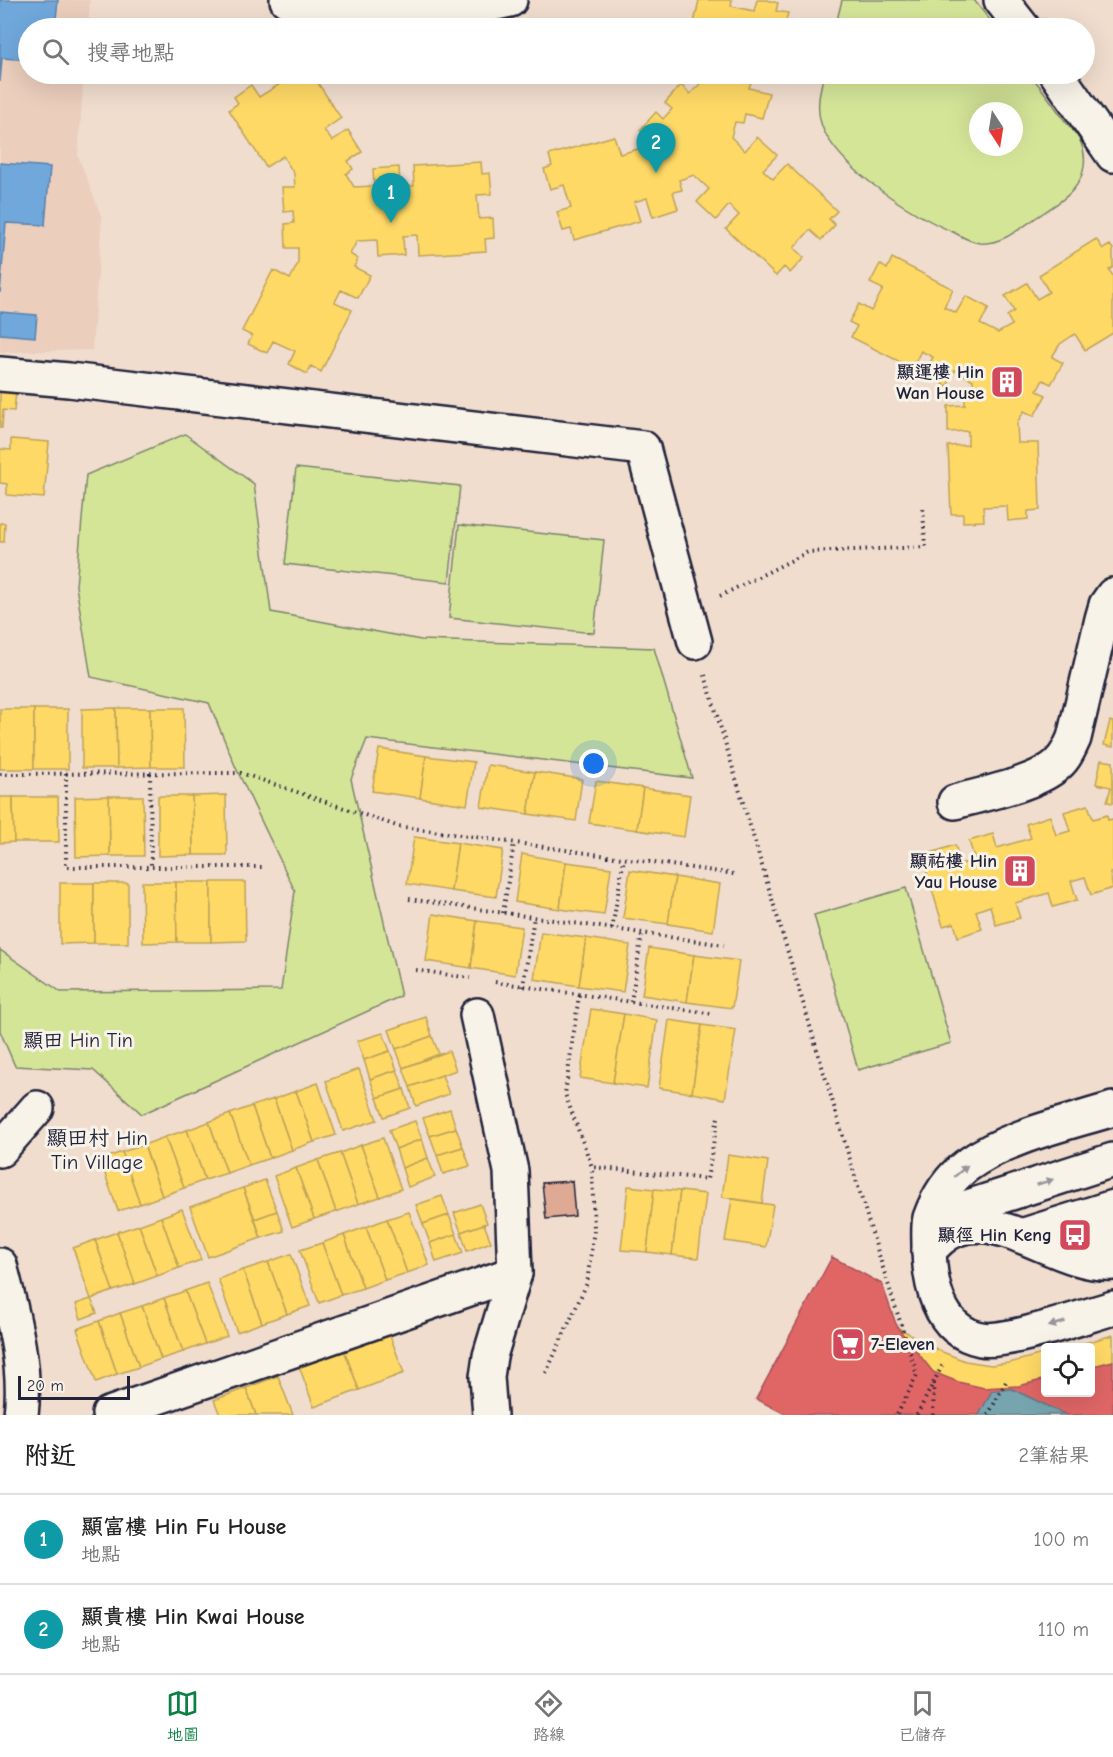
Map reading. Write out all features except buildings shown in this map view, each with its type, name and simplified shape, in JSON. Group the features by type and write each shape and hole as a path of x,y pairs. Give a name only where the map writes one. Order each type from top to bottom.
{"street":[{"path":"287,0 311,7 358,14 422,14 478,8 510,0"},
{"path":"1001,0 1015,18"},
{"path":"1064,84 1113,155"},
{"path":"0,375 69,380 643,448 691,627"},
{"path":"955,802 1037,778 1064,758 1074,738 1106,605 1113,595"},
{"path":"477,1015 511,1171 515,1273 490,1356 487,1377 490,1415"},
{"path":"0,1150 37,1108"},
{"path":"1113,1109 998,1146 964,1167 945,1186 929,1236 929,1262 937,1298 946,1317 961,1334 983,1340 1007,1338 1113,1308"},
{"path":"929,1236 1113,1160"},
{"path":"1021,1236 1113,1207"},
{"path":"929,1236 940,1238 958,1229 982,1225 1001,1227 1081,1261 1113,1263"},
{"path":"1061,1254 1113,1238"},
{"path":"0,1265 15,1329 24,1397 21,1415"},
{"path":"109,1414 515,1273"}],"path":[{"path":"897,1415 916,1375 691,627 808,552 925,547 923,508"},
{"path":"0,774 241,772 397,826 734,874"},
{"path":"150,773 151,867"},
{"path":"66,774 66,867 262,867"},
{"path":"503,913 514,843"},
{"path":"612,929 624,858"},
{"path":"409,899 724,945"},
{"path":"523,987 534,917"},
{"path":"631,1002 642,933"},
{"path":"416,970 473,979"},
{"path":"485,981 714,1014"},
{"path":"546,1373 587,1283 594,1229 592,1167 565,1094 579,995"},
{"path":"592,1167 706,1179 718,1117"},
{"path":"917,1415 943,1364"},
{"path":"988,1415 1008,1378"},
{"path":"933,1415 934,1383"}],"shaded area":[{"path":"0,0 90,0 89,18 18,18 18,84 83,84 78,156 102,218 92,350 0,352"}],"green space":[{"path":"842,0 974,0 988,18 838,18"},
{"path":"822,84 1038,84 1080,140 1083,148 1083,171 1072,191 1063,199 1003,239 980,243 920,215 864,177 847,162 824,131 819,102"},
{"path":"185,434 254,484 271,612 421,640 654,648 692,778 367,739 351,779 401,996 142,1114 93,1070 15,1066 0,1031 0,950 61,992 281,990 295,891 236,768 209,703 91,677 76,586 86,475"},
{"path":"296,468 460,486 449,582 285,564"},
{"path":"459,525 604,540 594,633 449,618"},
{"path":"906,888 951,1043 858,1070 814,915"}],"place":[{"name":"顯貴樓 Hin Kwai House","path":"656,173"},
{"name":"顯富樓 Hin Fu House","path":"391,223"},
{"name":"顯運樓 Hin Wan House","path":"1007,382"},
{"name":"顯祐樓 Hin Yau House","path":"1020,871"},
{"name":"顯徑 Hin Keng","path":"1075,1235"},
{"name":"7-Eleven","path":"848,1344"}],"district":[{"name":"顯田 Hin Tin","path":"78,1040"},
{"name":"顯田村 Hin Tin Village","path":"97,1150"}]}
